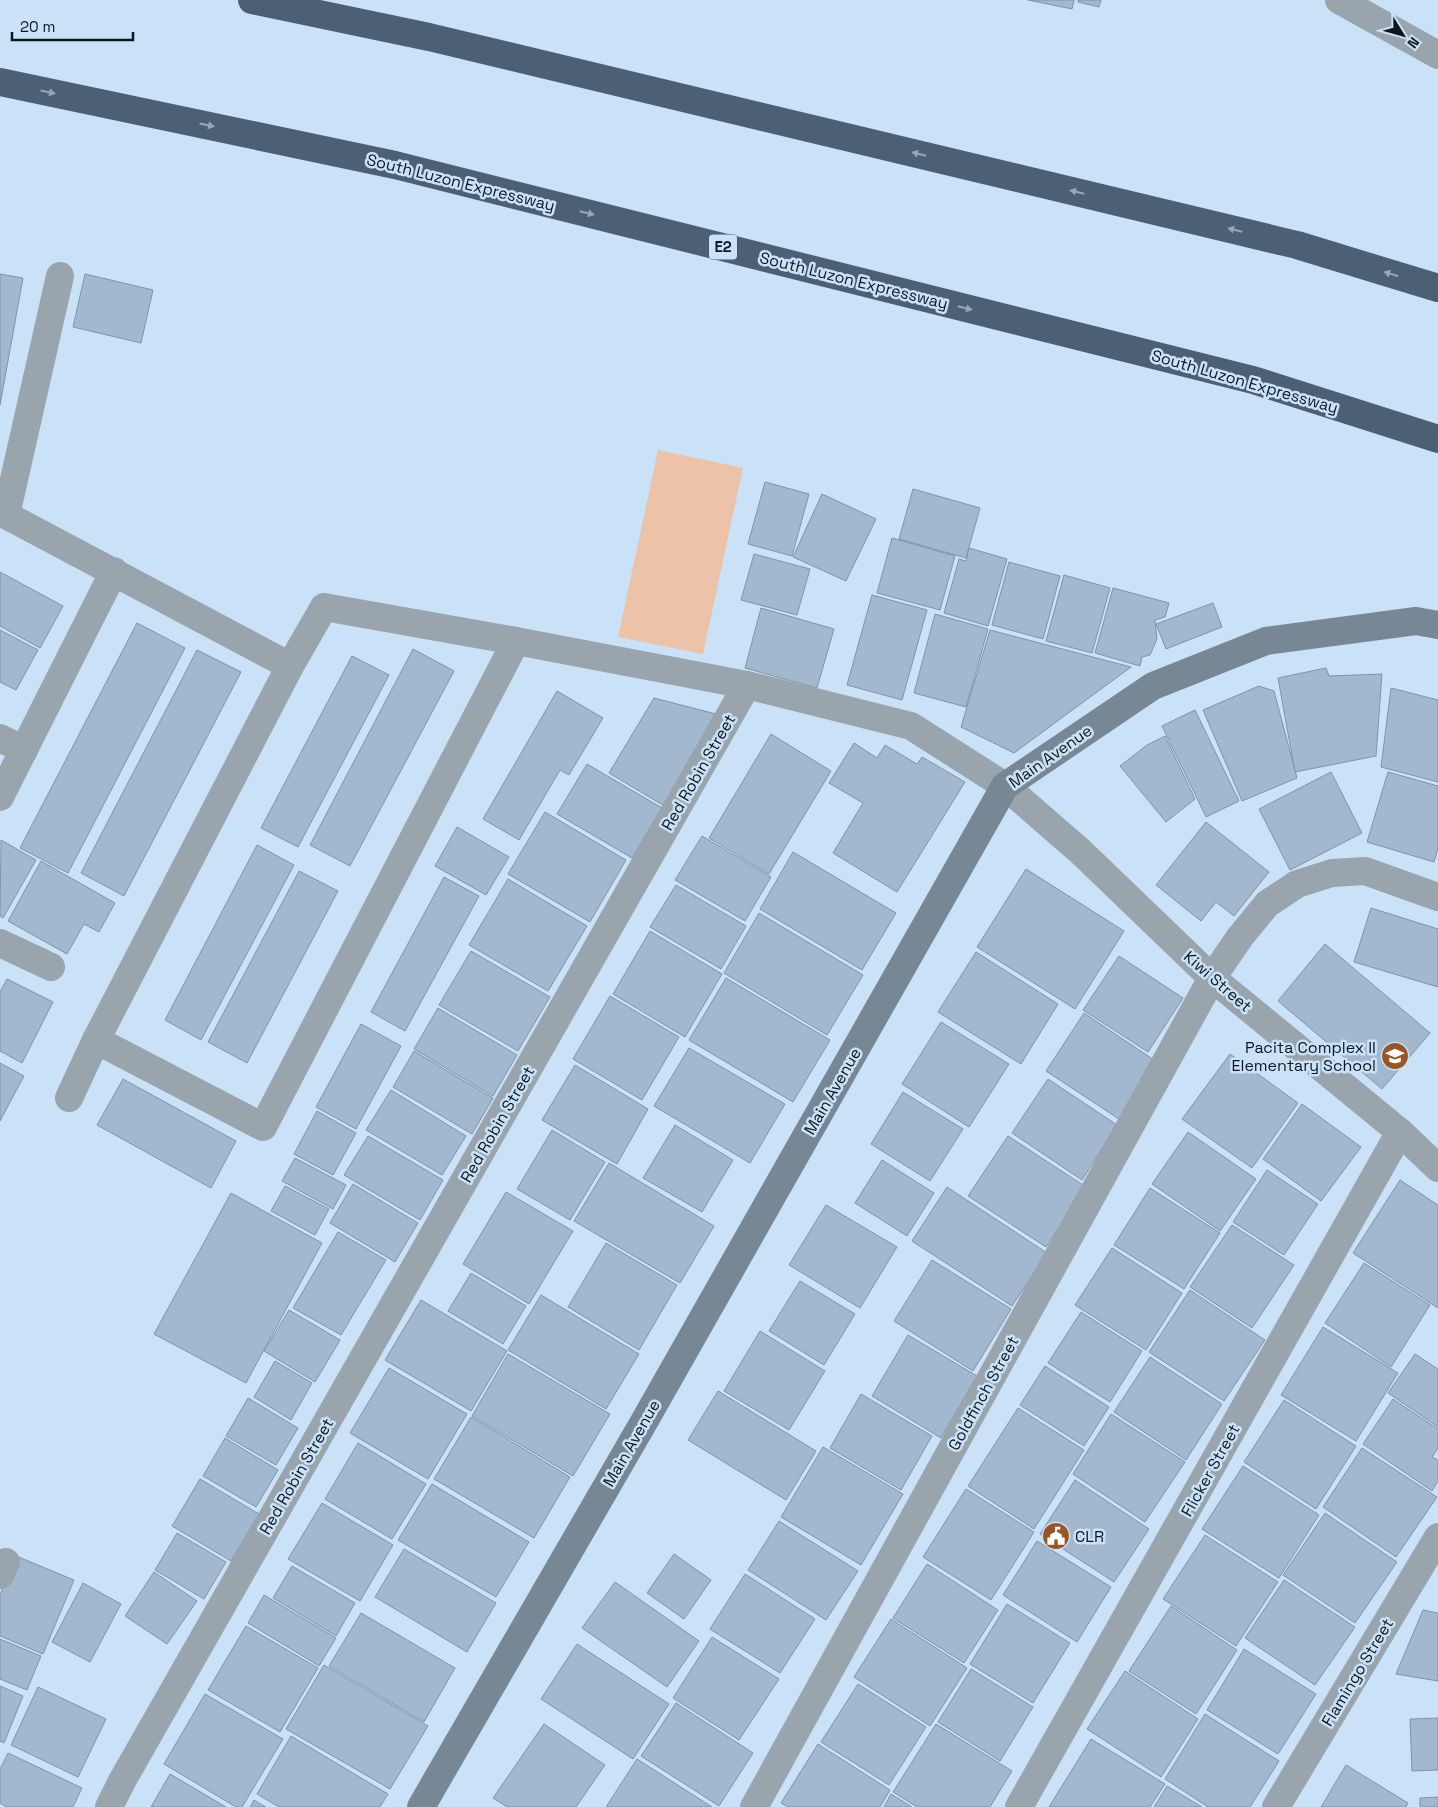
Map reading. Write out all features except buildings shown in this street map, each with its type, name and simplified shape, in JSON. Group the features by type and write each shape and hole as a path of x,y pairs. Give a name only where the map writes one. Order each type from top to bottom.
{"highway":[{"path":"252,0 430,37 1287,243 1438,288"},
{"name":"South Luzon Expressway","path":"0,82 405,167 1253,380 1438,439"}],"street":[{"path":"1339,0 1438,55"},
{"path":"60,276 3,513 290,666"},
{"path":"0,797 12,744 114,571"},
{"path":"69,1098 96,1040 290,666 324,607 516,640 747,685 911,726 1005,786"},
{"name":"Main Avenue","path":"421,1807 645,1420 1005,786 1153,686 1266,641 1416,622 1438,625"},
{"path":"96,1040 263,1127 516,640"},
{"name":"Red Robin Street","path":"110,1807 127,1772 747,685"},
{"name":"Kiwi Street","path":"1005,786 1081,852 1212,978 1400,1132 1438,1168"},
{"name":"Goldfinch Street","path":"754,1807 1212,978 1240,937 1267,904 1297,884 1332,873 1364,871 1438,897"},
{"path":"0,942 51,967"},
{"name":"Flicker Street","path":"1020,1807 1400,1132"},
{"name":"Flamingo Street","path":"1276,1807 1438,1537"}],"shaded area":[{"path":"658,450 743,468 703,654 618,637"}],"place":[{"name":"Pacita Complex II Elementary School","path":"1395,1056"},
{"name":"CLR","path":"1056,1536"}]}
